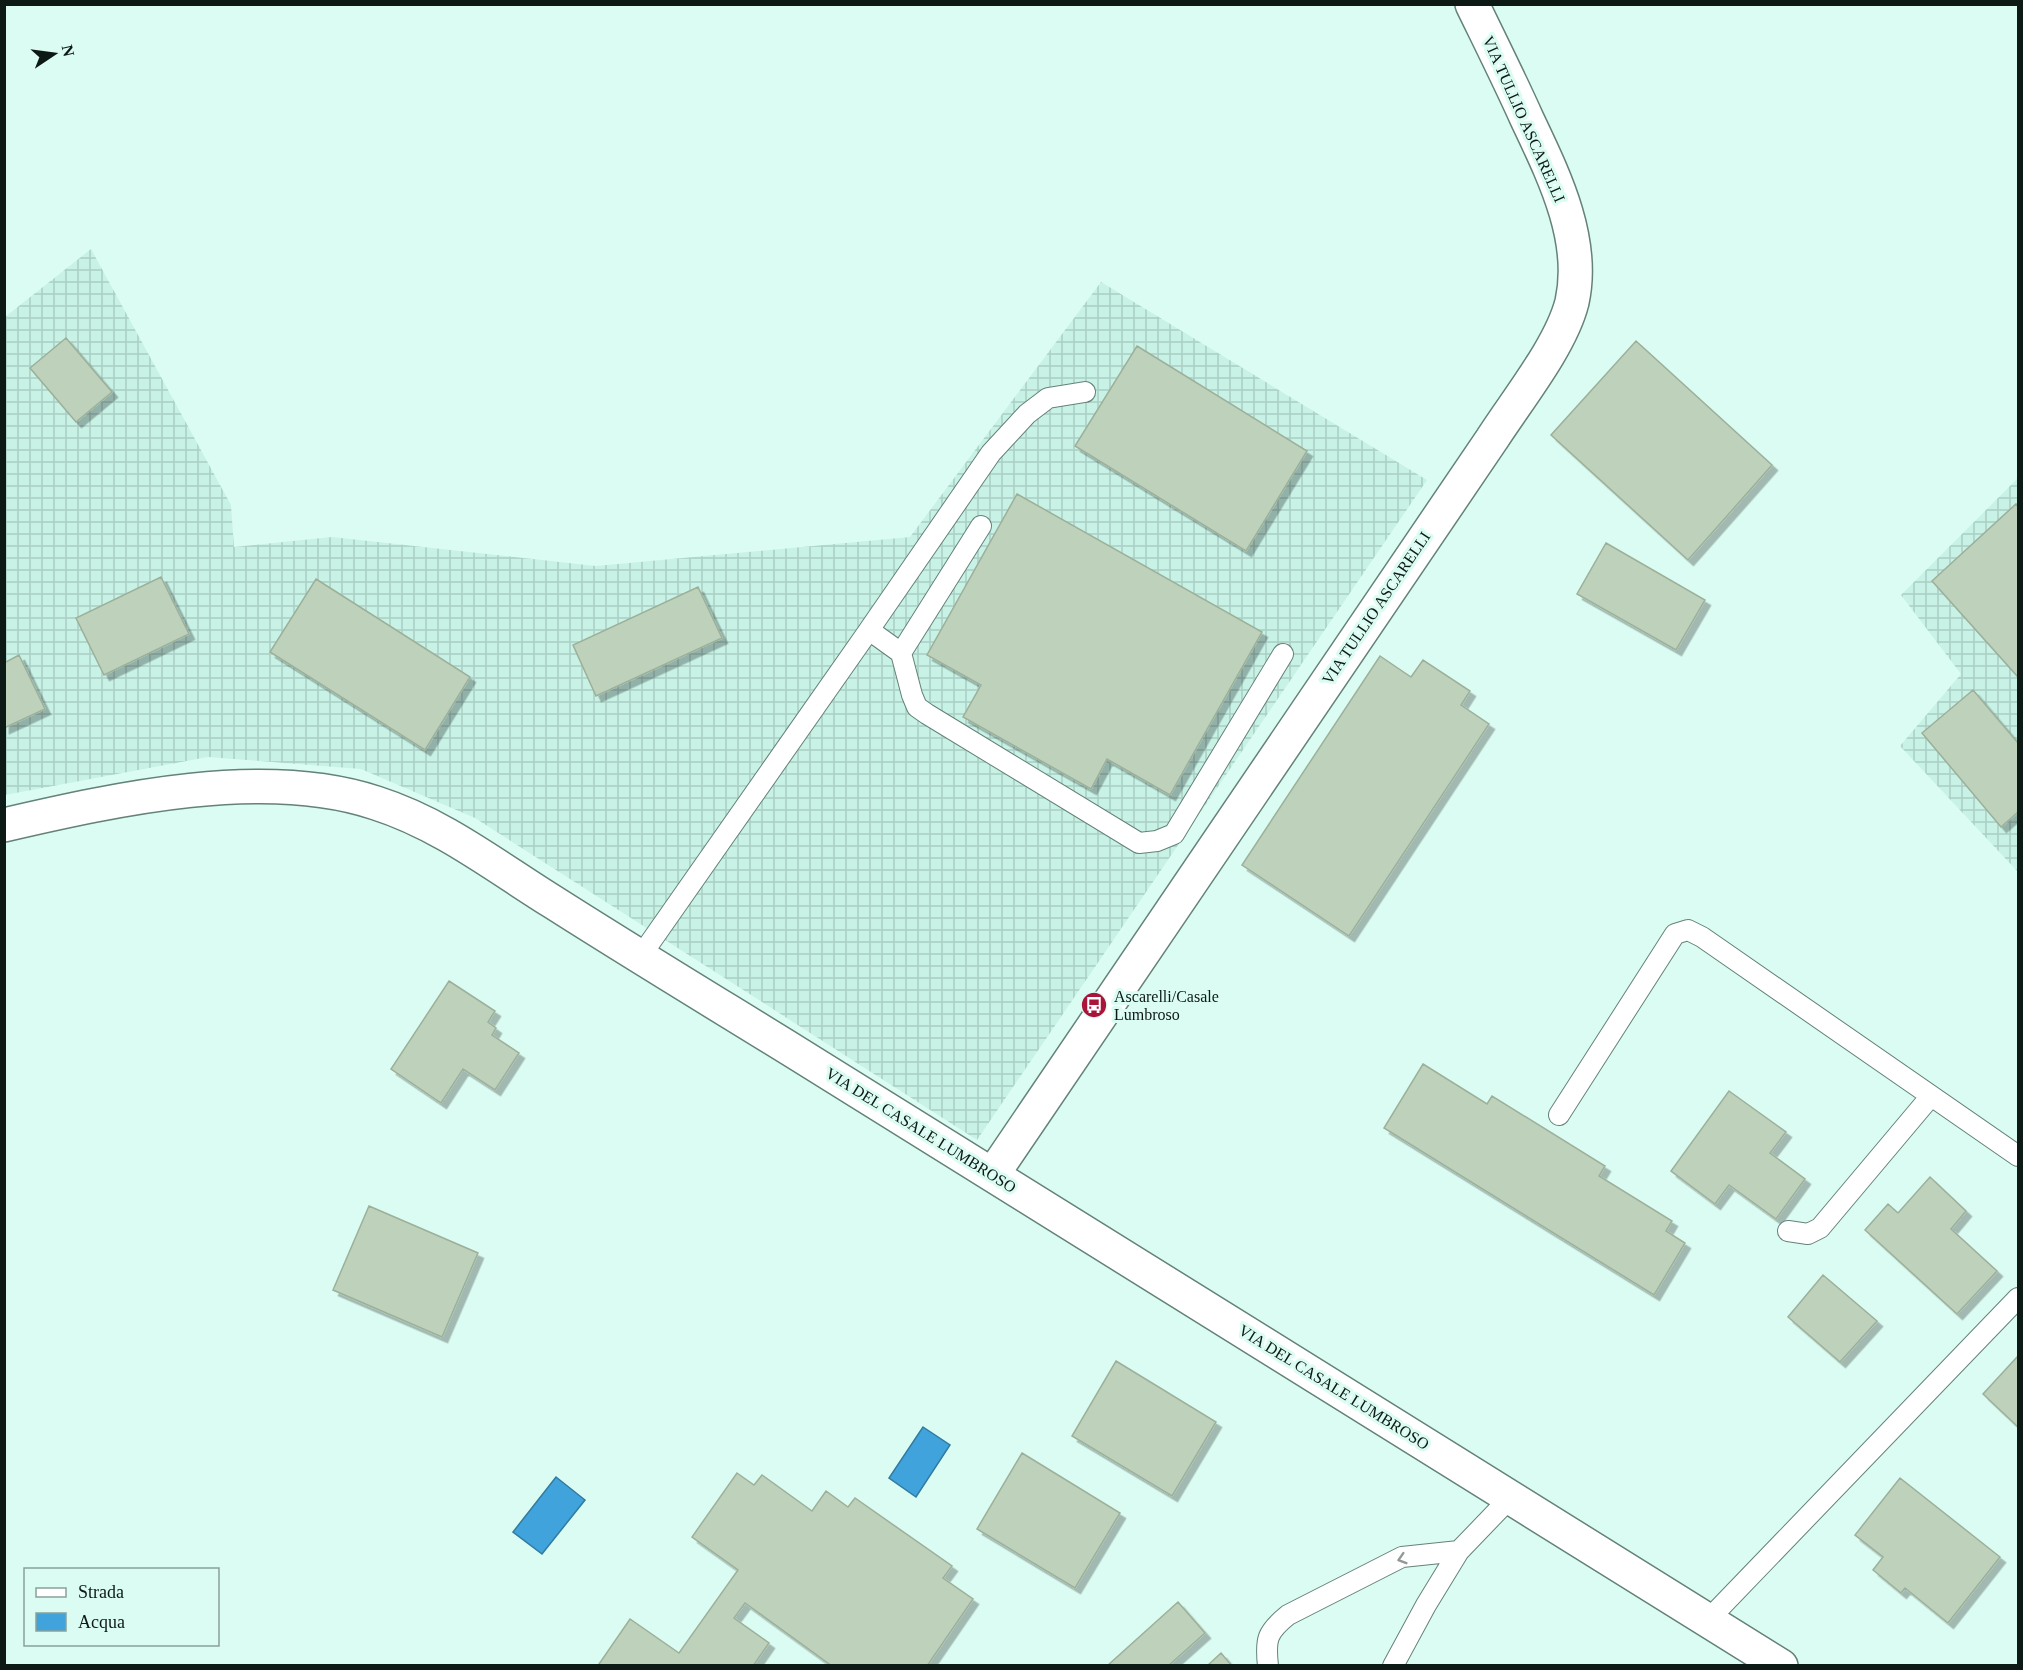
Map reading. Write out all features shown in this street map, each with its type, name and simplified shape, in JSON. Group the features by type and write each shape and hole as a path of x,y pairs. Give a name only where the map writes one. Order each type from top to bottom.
{"street":[{"name":"VIA TULLIO ASCARELLI","path":"993,1174 1492,439 1545,359 1566,320 1574,288 1575,258 1559,194 1519,102 1472,4"},
{"name":"VIA DEL CASALE LUMBROSO","path":"4,825 61,811 153,795 232,787 271,786 340,794 374,801 439,829 640,957 1781,1665"}],"lane":[{"path":"640,957 991,453 1027,414 1048,398 1085,392"},
{"path":"901,653 981,526"},
{"path":"868,630 901,653 917,707 1139,843 1157,841 1174,834 1283,654"},
{"path":"1559,1115 1675,934 1688,930 1702,937 2019,1156"},
{"path":"1788,1231 1808,1234 1820,1228 1931,1096"},
{"path":"1708,1620 2019,1298"},
{"path":"1393,1665 1426,1605 1460,1551 1511,1497"},
{"path":"1268,1665 1266,1645 1273,1627 1288,1615 1402,1557 1460,1551"}],"shaded area":[{"path":"91,249 231,505 234,547 332,537 596,566 910,537 1101,282 1427,480 977,1140 475,818 361,769 208,757 5,795 5,317"},
{"path":"2018,478 2018,872 1900,746 1961,674 1901,595"}],"water":[{"path":"923,1427 950,1445 916,1497 889,1478"},
{"path":"556,1477 585,1500 542,1554 513,1532"}],"building":[{"path":"66,338 112,392 76,422 30,368"},
{"path":"1636,341 1772,465 1688,560 1551,435"},
{"path":"1137,346 1307,451 1246,551 1075,446"},
{"path":"1017,494 1262,632 1170,795 1107,759 1091,789 963,717 981,685 927,655"},
{"path":"2016,504 2018,507 2018,677 1932,581"},
{"path":"1606,543 1705,600 1676,650 1577,594"},
{"path":"161,577 189,634 104,675 76,618"},
{"path":"316,579 470,677 425,750 270,652"},
{"path":"698,587 722,638 596,696 573,645"},
{"path":"19,655 45,709 4,728 4,663"},
{"path":"1380,656 1411,677 1423,660 1470,691 1461,705 1489,724 1349,936 1242,865"},
{"path":"1973,690 2018,743 2018,812 2001,827 1922,733"},
{"path":"449,981 495,1011 488,1022 496,1028 492,1035 519,1053 495,1090 463,1069 441,1103 391,1069"},
{"path":"1423,1064 1487,1104 1492,1096 1605,1166 1599,1176 1672,1221 1666,1231 1685,1243 1654,1295 1384,1128"},
{"path":"1729,1091 1786,1132 1770,1153 1805,1179 1776,1219 1729,1185 1715,1204 1671,1171"},
{"path":"1930,1177 1966,1211 1951,1229 1997,1271 1957,1314 1865,1230 1888,1204 1898,1213"},
{"path":"369,1206 478,1253 442,1337 333,1290"},
{"path":"1823,1275 1877,1321 1840,1362 1788,1317"},
{"path":"2018,1356 2018,1427 1983,1394"},
{"path":"1116,1361 1216,1422 1172,1496 1072,1436"},
{"path":"1022,1453 1120,1513 1075,1588 977,1529"},
{"path":"737,1473 754,1485 762,1475 812,1511 826,1491 848,1507 855,1498 952,1566 943,1578 973,1599 927,1666 832,1666 745,1603 734,1618 769,1643 753,1666 600,1666 599,1664 630,1619 679,1653 738,1570 692,1537"},
{"path":"1900,1478 2000,1557 1948,1623 1905,1588 1901,1593 1873,1570 1883,1557 1855,1535"},
{"path":"1178,1602 1205,1633 1168,1666 1107,1666"},
{"path":"1221,1653 1232,1666 1207,1666"}],"place":[{"name":"Ascarelli/Casale Lumbroso","path":"1094,1005"}]}
